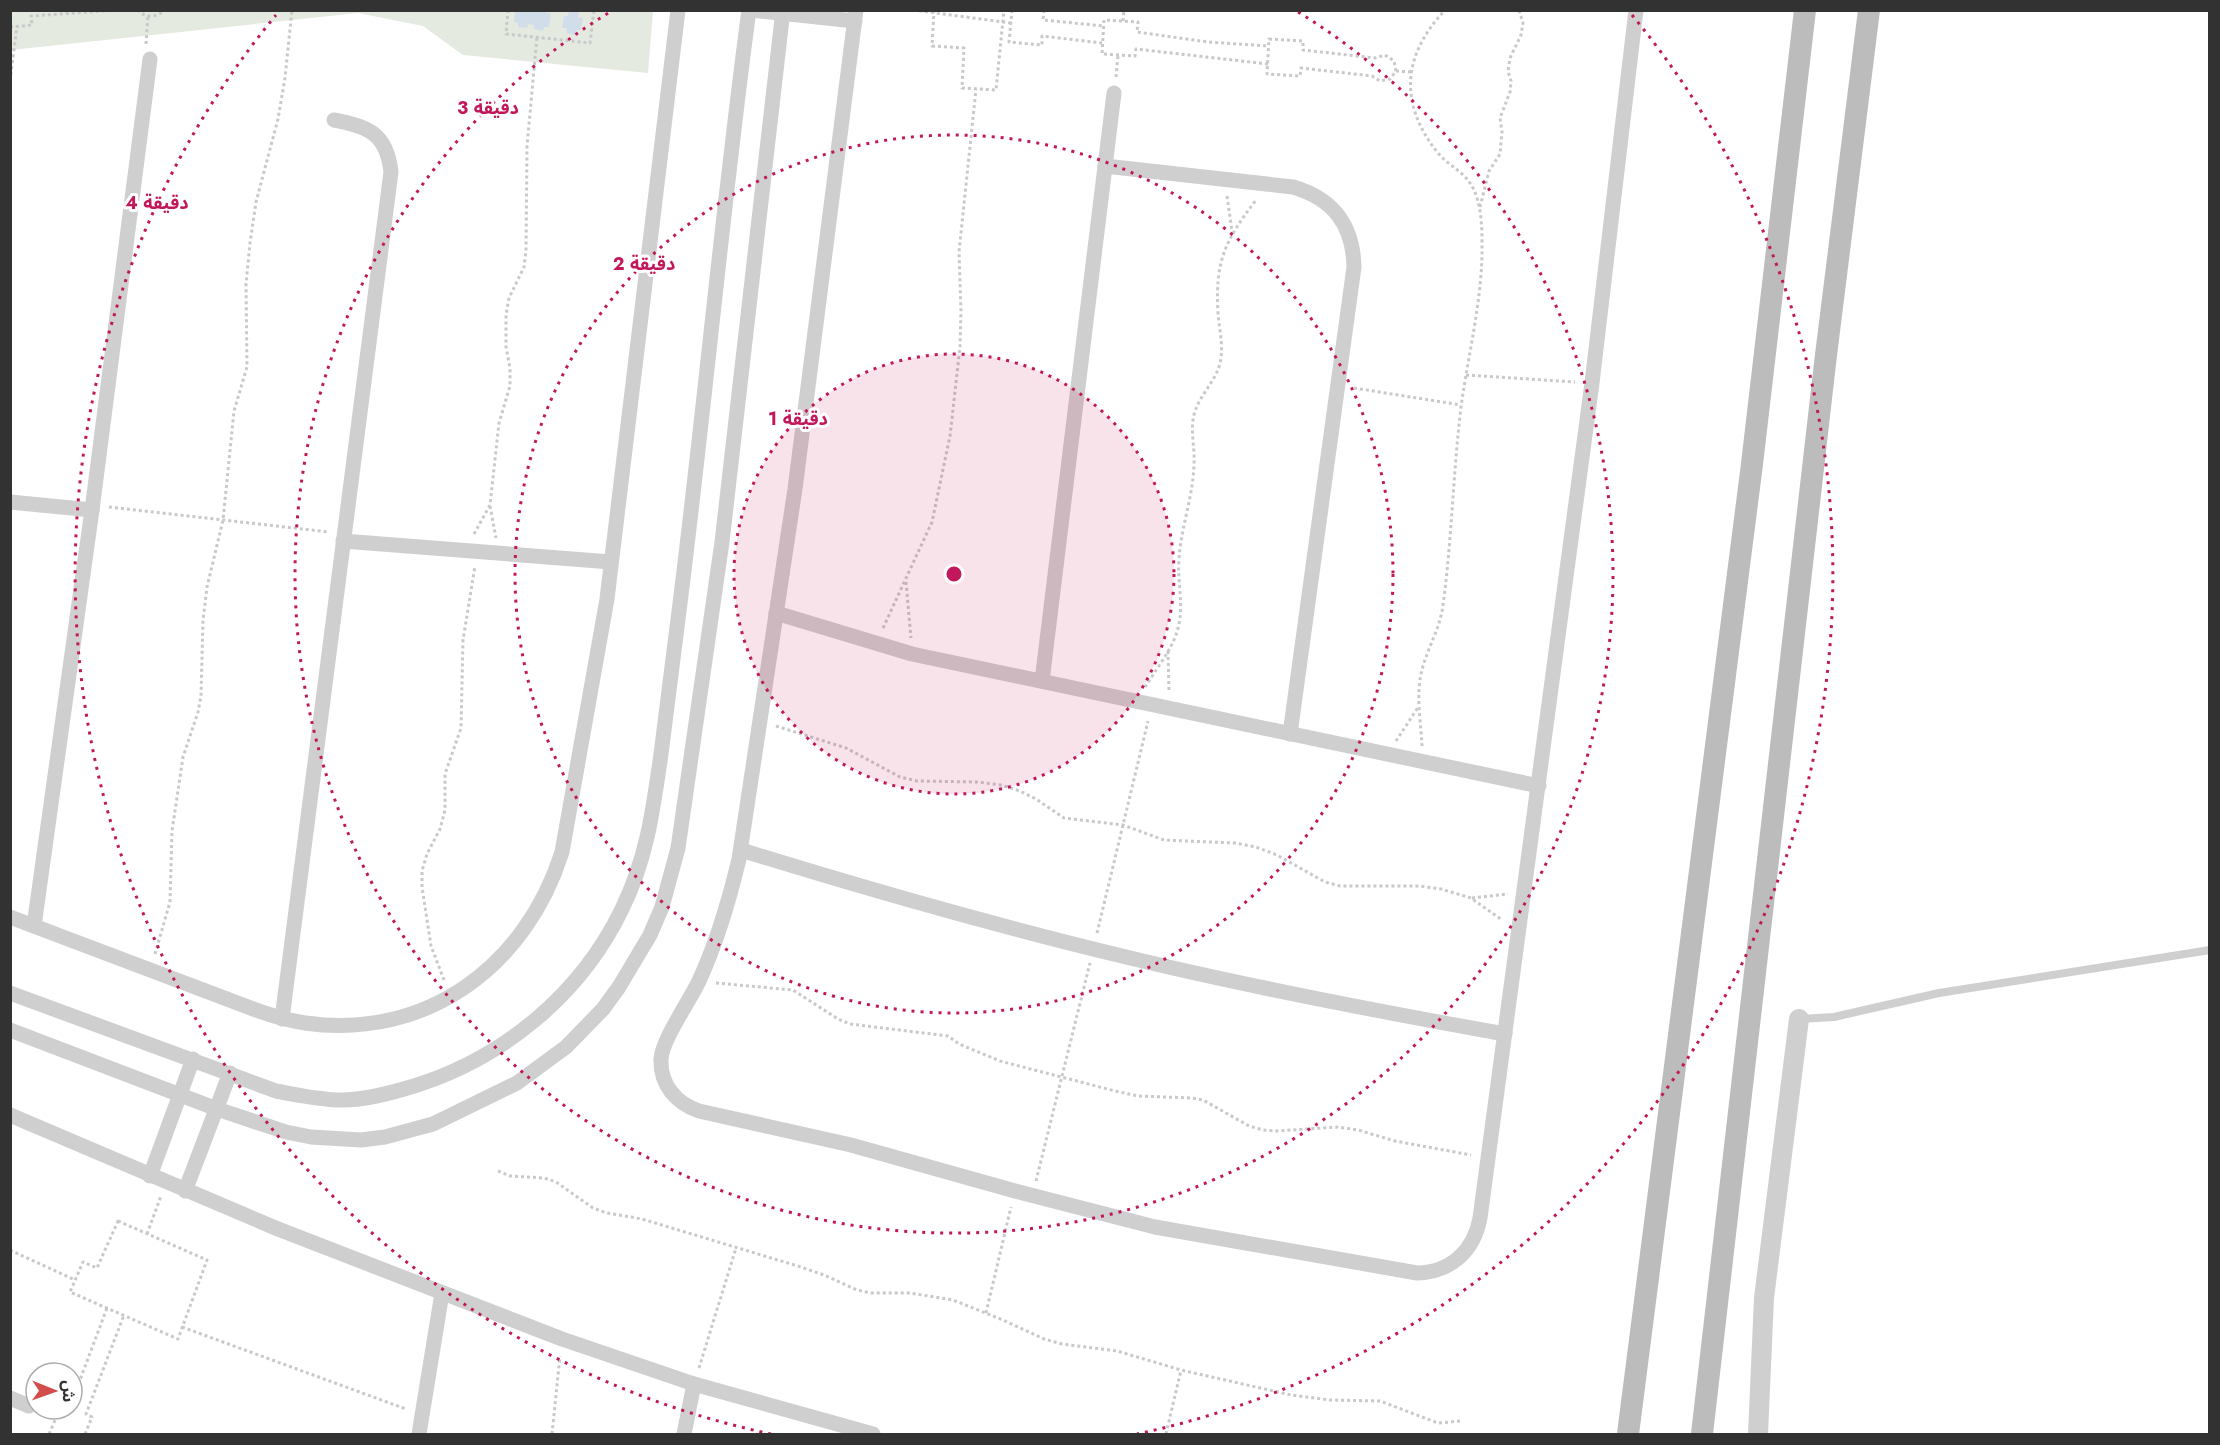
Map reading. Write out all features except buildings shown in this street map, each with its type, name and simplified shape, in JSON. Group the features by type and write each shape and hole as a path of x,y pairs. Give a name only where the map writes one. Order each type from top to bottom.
{"main road":[{"path":"1628,1434 1752,464 1805,10"},
{"path":"1702,1434 1826,355 1869,10"}],"street":[{"path":"10,917 282,1019 326,1025 371,1023 415,1012 450,996 479,977 516,942 544,900 554,876 567,827 607,599 678,10"},
{"path":"10,993 276,1091 310,1098 344,1100 400,1090 454,1071 504,1043 549,1008 590,963 621,911 637,874 651,825 688,542 749,10 856,16 795,489 741,850 724,918 699,981 662,1052 661,1070 664,1079 673,1096 699,1111 851,1145 1155,1227 1417,1273 1440,1270 1459,1259 1474,1240 1480,1218 1592,383 1636,10"},
{"path":"10,1030 179,1095 286,1132 336,1140 386,1137 434,1124 517,1083 566,1047 597,1015 619,987 650,935 671,878 682,825 722,542 783,12"},
{"path":"34,926 92,508 150,59"},
{"path":"1042,681 1114,93"},
{"path":"282,1019 391,172 387,153 376,136 359,124 334,120"},
{"path":"1105,166 1293,187 1320,198 1340,217 1351,240 1353,267 1290,734"},
{"path":"10,501 92,508"},
{"path":"344,538 498,554 611,562"},
{"path":"776,613 912,654 1539,786"},
{"path":"741,850 929,906 1120,956 1312,998 1505,1034"},
{"path":"1758,1434 1764,1298 1799,1019"},
{"path":"150,1176 193,1059"},
{"path":"185,1191 230,1073"},
{"path":"10,1115 185,1191 562,1339 694,1384 873,1434"},
{"path":"419,1434 441,1293"},
{"path":"684,1434 694,1384"},
{"path":"10,1398 24,1404"}],"lane":[{"path":"1799,1019 1834,1017 1939,993 2210,950"}],"path":[{"path":"10,27 32,25 31,16 118,10"},
{"path":"137,10 148,16 155,16 165,10"},
{"path":"151,970 161,927 170,902 172,831 183,757 201,696 203,620 207,587 223,520 234,411 247,367 246,295 250,243 256,202 282,99 292,10"},
{"path":"508,10 506,34 590,43 594,10"},
{"path":"913,10 1011,23"},
{"path":"934,12 932,46 964,48 962,88 996,90 1004,10"},
{"path":"1011,10 1009,42 1042,45 1042,36 1103,43"},
{"path":"1044,10 1043,20 1104,26"},
{"path":"1123,21 1124,10"},
{"path":"1422,762 1420,676 1443,608 1454,467 1482,254 1479,208 1471,184 1439,154 1422,128 1412,106 1411,72 1415,51 1429,27 1444,10"},
{"path":"1479,208 1490,171 1500,154 1502,132 1500,118 1510,92 1511,81 1508,71 1510,58 1521,35 1523,23 1519,10"},
{"path":"1268,46 1208,42 1137,32 1138,22 1104,20 1102,54 1135,56 1136,49 1268,64"},
{"path":"10,81 18,26"},
{"path":"498,554 490,505 496,442 510,386 506,315 509,298 524,267 526,250 527,146 537,37"},
{"path":"1269,39 1303,41 1303,51 1374,58 1385,55 1394,61 1396,71 1390,79 1380,81 1372,76 1301,68 1300,76 1267,74 1268,46 1269,39"},
{"path":"1114,93 1118,55"},
{"path":"1396,71 1411,72"},
{"path":"876,643 932,522 950,435 957,388 960,335 959,252 976,89"},
{"path":"1224,180 1232,232"},
{"path":"1136,701 1176,635 1181,618 1182,600 1178,562 1194,464 1192,420 1197,403 1216,375 1221,358 1216,288 1222,257 1232,232 1268,184"},
{"path":"1466,375 1592,383"},
{"path":"1337,386 1461,405"},
{"path":"450,996 431,946 422,887 422,871 427,854 440,830 445,810 445,774 460,728 463,640 471,551 490,505"},
{"path":"92,508 223,520 344,538"},
{"path":"906,580 912,654"},
{"path":"1168,649 1169,708"},
{"path":"1387,754 1420,705"},
{"path":"760,721 846,748 900,777 917,781 978,782 1001,785 1020,791 1064,818 1123,825 1164,840 1235,843 1256,847 1277,855 1325,882 1340,886 1419,886 1441,889 1471,898 1519,930"},
{"path":"1471,898 1524,893"},
{"path":"699,981 793,990 838,1019 850,1024 948,1036 959,1044 1000,1061 1138,1096 1203,1100 1249,1126 1263,1130 1338,1127 1358,1130 1395,1141 1488,1158"},
{"path":"498,1170 510,1176 544,1178 556,1182 593,1208 607,1213 642,1219 824,1275 857,1290 871,1293 910,1293 953,1300 1044,1339 1118,1352 1181,1370 1302,1397 1380,1401 1438,1423 1461,1421"},
{"path":"147,1234 166,1183"},
{"path":"986,1313 1015,1191"},
{"path":"118,1221 207,1260 178,1339 70,1292 75,1280 83,1262 97,1268 118,1221"},
{"path":"694,1384 736,1248"},
{"path":"10,1250 75,1280"},
{"path":"84,1369 107,1308"},
{"path":"85,1434 92,1417 86,1414 124,1315"},
{"path":"182,1327 422,1415"},
{"path":"552,1434 562,1339"},
{"path":"1166,1434 1181,1370"}],"shaded area":[{"path":"10,11 653,11 648,73 463,55 423,26 358,13 11,50"},
{"path":"515,11 547,11 551,13 549,27 544,27 543,31 534,29 534,25 528,24 527,28 518,27 518,23 514,22"},
{"path":"569,11 584,11 579,12 578,17 583,18 581,30 577,30 576,35 566,33 567,28 562,28 564,16 568,16"}]}
